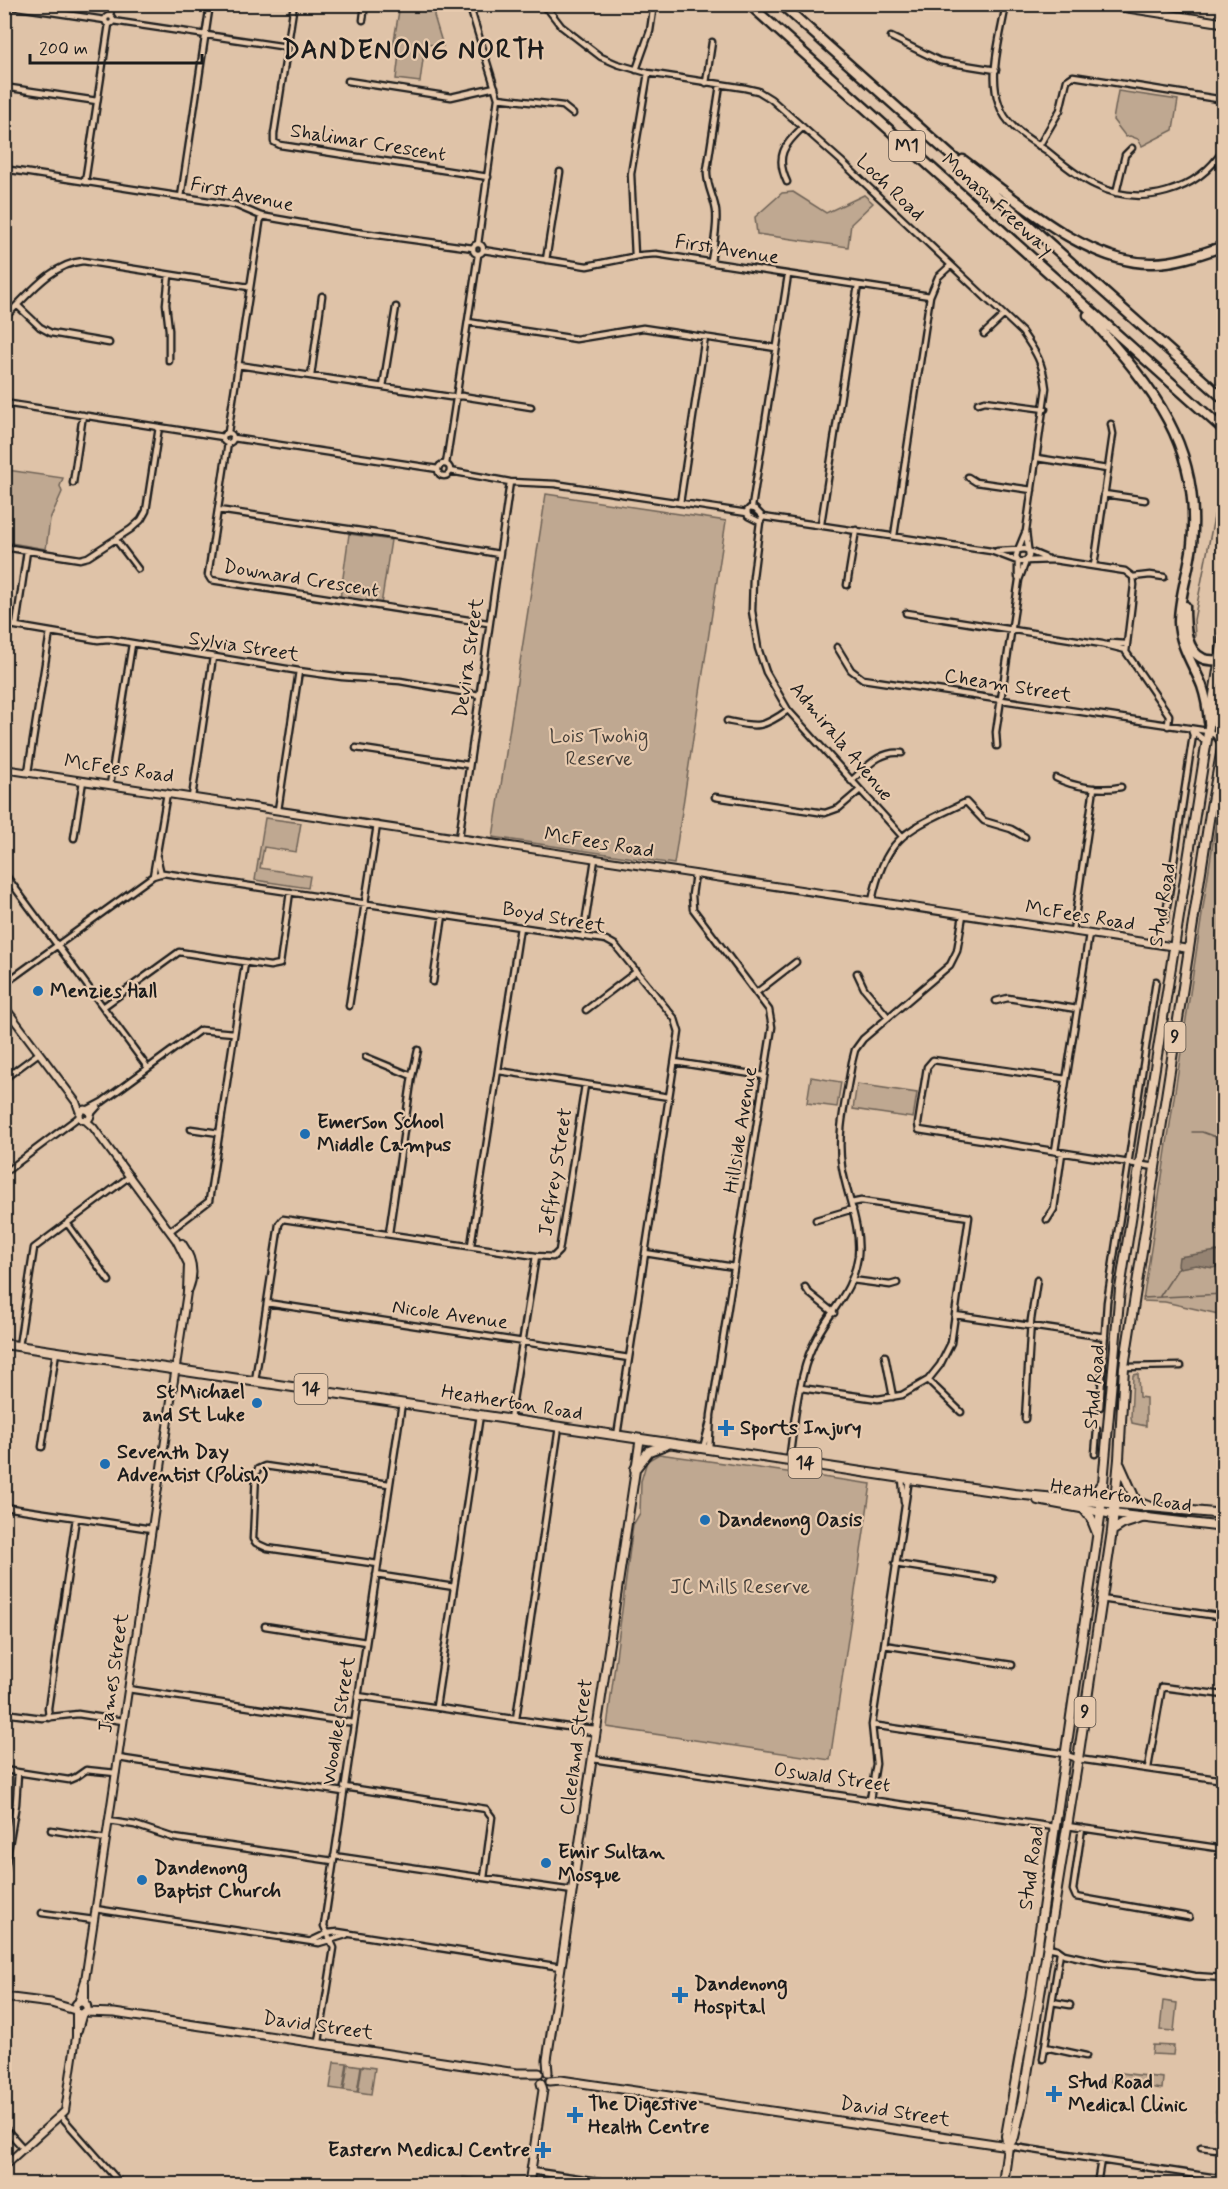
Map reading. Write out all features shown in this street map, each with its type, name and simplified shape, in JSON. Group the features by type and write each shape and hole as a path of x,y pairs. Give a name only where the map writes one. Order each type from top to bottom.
{"highway":[{"name":"Monash Freeway","path":"749,4 1224,430"},
{"name":"Monash Freeway","path":"781,4 1224,399"},
{"path":"920,129 1069,238 1100,254 1152,264 1187,259 1224,246"},
{"path":"1064,288 1130,363 1162,408 1175,431 1183,452 1191,488 1192,544 1179,624 1182,640 1203,689 1209,727"},
{"path":"1184,591 1185,629 1192,647 1203,659 1222,660"}],"main road":[{"path":"1102,4 1224,23"},
{"name":"Stud Road","path":"1002,2184 1008,2146 1006,2136 1028,2010 1101,1512 1120,1289 1206,742 1222,660 1224,632"},
{"name":"Stud Road","path":"1008,2146 1014,2137 1023,2099 1078,1759 1112,1531 1125,1367 1223,741"},
{"name":"Heatherton Road","path":"4,1344 1014,1494 1040,1501 1082,1505 1102,1502 1224,1514"},
{"name":"Cleeland Street","path":"529,2184 640,1440"},
{"path":"635,1469 649,1451 670,1443"},
{"path":"1119,1463 1136,1501 1150,1507"},
{"path":"1098,1534 1082,1505 1094,1494 1104,1479"},
{"name":"Heatherton Road","path":"1082,1505 1113,1514 1224,1527"},
{"path":"1112,1531 1123,1524 1144,1517"},
{"name":"Oswald Street","path":"1054,1827 1067,1826"},
{"name":"David Street","path":"4,1996 320,2042 544,2079 1008,2146"}],"street":[{"path":"85,182 112,4"},
{"path":"181,197 210,4"},
{"name":"Shalimar Crescent","path":"294,4 274,135 277,143 488,177"},
{"path":"363,20 365,4"},
{"path":"469,4 498,98 478,244 473,248 478,255"},
{"path":"545,7 555,4"},
{"path":"636,70 650,31 654,4"},
{"path":"1006,4 994,89 999,107 1012,125 1095,186 1136,197 1159,195 1182,187 1204,174 1224,149"},
{"path":"4,5 287,47"},
{"name":"Loch Road","path":"545,7 561,26 601,57 648,73 758,92 771,99 1022,332 1037,353 1044,371 1046,388 1026,531 1028,551"},
{"path":"891,37 940,61 996,70"},
{"path":"706,83 712,42"},
{"path":"635,256 632,174 648,73"},
{"path":"1039,146 1060,110 1067,80 1073,76 1224,100"},
{"path":"348,81 451,97 495,87"},
{"path":"711,262 717,216 707,177 720,85"},
{"path":"4,87 97,101"},
{"path":"498,98 563,106 573,114"},
{"path":"786,182 781,169 781,156 790,140 803,127"},
{"path":"1116,193 1125,154 1132,148"},
{"name":"First Avenue","path":"4,170 235,205 261,216 341,230 473,248"},
{"path":"546,260 560,172"},
{"path":"223,437 228,432 261,216"},
{"path":"450,471 446,464 456,397 478,255 483,250 478,244"},
{"name":"First Avenue","path":"483,250 587,266 656,254 930,296"},
{"path":"4,318 55,270 75,262 83,261 249,287"},
{"path":"894,536 930,296 938,277 950,266"},
{"path":"169,275 166,304 169,361"},
{"path":"747,513 752,507 788,275"},
{"path":"821,525 858,285"},
{"path":"311,376 322,296"},
{"path":"18,306 40,327 51,333 109,343"},
{"path":"383,387 396,307"},
{"path":"984,334 1003,316"},
{"path":"468,322 576,339 643,328 776,348"},
{"path":"680,503 705,337"},
{"path":"238,365 450,398 531,407"},
{"path":"978,403 985,400 1044,410"},
{"path":"4,407 5,403 223,437 228,443 233,438"},
{"path":"73,483 84,415"},
{"path":"1094,566 1113,434 1112,424"},
{"path":"4,547 80,559 94,555 116,540 141,520 146,511 159,427"},
{"path":"228,432 233,435 233,438"},
{"path":"233,438 438,469"},
{"name":"Downard Crescent","path":"228,443 208,574 213,581 488,623"},
{"path":"1037,458 1107,470"},
{"path":"438,469 440,465 446,464"},
{"path":"438,469 444,476 450,471"},
{"path":"450,471 510,482 555,484 747,513 750,518 760,522 763,517"},
{"path":"968,477 976,482 1032,490"},
{"name":"Devira Street","path":"459,838 510,482"},
{"path":"1104,494 1145,500"},
{"path":"752,507 763,517 991,551 1020,562 1054,560"},
{"path":"218,510 499,554"},
{"name":"Admirala Avenue","path":"760,522 752,588 754,633 766,672 788,710 902,836"},
{"path":"847,585 856,530"},
{"name":"Loch Road","path":"1018,550 1026,531"},
{"path":"116,540 138,569"},
{"path":"991,551 1024,549 1054,560 1125,571 1133,577 1150,575 1164,577"},
{"path":"997,746 996,732 1000,700 1018,580 1016,554 1018,550"},
{"path":"16,626 27,551"},
{"path":"1018,580 1029,556 1028,551"},
{"path":"1133,577 1134,585 1126,644 1127,655 1165,711 1166,725"},
{"path":"202,583 210,578"},
{"path":"906,613 1102,644 1126,650"},
{"name":"Sylvia Street","path":"4,624 299,671 400,681 479,695"},
{"path":"28,772 50,632"},
{"path":"110,784 132,644"},
{"path":"1102,644 1126,644"},
{"name":"Cheam Street","path":"837,647 851,670 863,679 1191,729 1209,727"},
{"path":"192,797 213,657"},
{"path":"278,810 299,671"},
{"path":"727,721 750,726 761,725 773,721 788,710"},
{"path":"1209,727 1223,741"},
{"path":"1191,729 1206,742"},
{"name":"Stud Road","path":"1165,920 1193,735 1191,729"},
{"path":"356,748 470,765"},
{"path":"851,781 881,755 893,752 902,753"},
{"name":"McFees Road","path":"4,769 1189,949"},
{"path":"1056,778 1067,783 1094,788 1120,787"},
{"path":"74,838 83,781"},
{"path":"1072,931 1094,788"},
{"path":"715,797 825,813 839,808 860,790"},
{"path":"4,984 153,876 166,793"},
{"path":"872,901 880,867 902,836 918,825 966,802 984,820 1011,829 1025,837"},
{"path":"349,1006 377,825"},
{"path":"157,854 162,874"},
{"path":"583,937 595,859"},
{"path":"4,873 148,1068"},
{"name":"Boyd Street","path":"153,876 162,874 290,892 606,940 615,945 637,971 675,1019 679,1036 616,1436"},
{"name":"Hillside Avenue","path":"695,874 693,909 769,1010 772,1027 706,1449"},
{"path":"103,1007 179,952 270,966 280,964 290,892"},
{"path":"433,982 443,915"},
{"path":"789,1461 804,1367 814,1342 834,1313 852,1280 858,1257 859,1238 842,1166 840,1139 855,1050 863,1039 950,965 957,951 963,915"},
{"path":"471,1245 520,927"},
{"path":"1055,1151 1089,934"},
{"path":"756,993 796,962"},
{"path":"170,1231 209,1202 246,963"},
{"path":"586,1010 637,971"},
{"path":"857,973 864,988 888,1017"},
{"name":"Stud Road","path":"1100,1407 1107,1302 1156,981"},
{"path":"996,1001 1008,998 1077,1009"},
{"path":"4,1006 85,1115"},
{"path":"4,1173 200,1030 234,1034"},
{"path":"389,1233 412,1076 418,1050"},
{"path":"4,1079 39,1053"},
{"path":"366,1057 412,1076"},
{"path":"919,1130 927,1067 933,1060 1066,1079"},
{"path":"675,1062 764,1076"},
{"path":"499,1071 669,1097"},
{"name":"Jeffrey Street","path":"510,1419 536,1256 553,1257 560,1251 585,1085"},
{"name":"James Street","path":"61,2116 65,2111 81,2008 176,1370 187,1292 188,1264 170,1231 85,1115"},
{"path":"191,1129 219,1132"},
{"path":"919,1130 1155,1167"},
{"path":"914,1135 919,1130"},
{"path":"1047,1220 1054,1209 1062,1153"},
{"path":"19,1347 34,1248 130,1176"},
{"path":"801,1388 872,1398 893,1397 910,1392 928,1380 948,1350 969,1217 861,1201 816,1220"},
{"path":"255,1381 281,1220 287,1218 536,1256"},
{"path":"67,1223 109,1281"},
{"path":"645,1253 734,1267"},
{"path":"852,1280 890,1285 897,1283"},
{"path":"1024,1419 1037,1280"},
{"path":"805,1287 834,1313"},
{"name":"Nicole Avenue","path":"267,1303 629,1358"},
{"path":"955,1315 1105,1337"},
{"path":"42,1447 56,1352"},
{"path":"885,1356 893,1397"},
{"path":"1125,1367 1181,1366"},
{"path":"928,1380 961,1412"},
{"name":"Woodlee Street","path":"326,1934 324,1926 402,1403"},
{"path":"436,1707 480,1415"},
{"path":"516,1719 559,1427"},
{"path":"1095,1454 1097,1430"},
{"path":"1096,1442 1106,1443"},
{"path":"378,1564 262,1547 253,1539 256,1473 258,1468 265,1466 389,1484"},
{"path":"870,1800 876,1764 872,1725 904,1508 905,1479"},
{"path":"4,1507 152,1529"},
{"path":"49,1718 48,1708 76,1518"},
{"path":"896,1564 993,1579"},
{"path":"376,1575 454,1587"},
{"path":"1101,1599 1224,1617"},
{"path":"265,1626 366,1642"},
{"path":"884,1645 1012,1665"},
{"path":"1148,1768 1161,1687 1224,1695"},
{"path":"128,1689 354,1723"},
{"path":"358,1696 597,1731"},
{"path":"4,1713 49,1718 78,1714 123,1721"},
{"path":"872,1725 1224,1780"},
{"path":"118,1758 486,1809 492,1817 484,1878"},
{"name":"Oswald Street","path":"593,1759 1054,1827"},
{"path":"4,1770 69,1780 86,1770 116,1773"},
{"path":"4,1875 16,1804 18,1773"},
{"path":"108,1821 135,1825 174,1838 573,1891"},
{"path":"1067,1826 1224,1849"},
{"path":"1082,1828 1073,1890 1076,1897 1189,1917"},
{"path":"51,1830 106,1839"},
{"path":"95,1909 322,1943 346,1935"},
{"path":"42,1913 94,1920"},
{"path":"311,1941 326,1934 338,1932 561,1967"},
{"path":"320,2042 333,1950 331,1940 326,1934"},
{"path":"1047,1947 1104,1963 1224,1978"},
{"path":"1043,2059 1060,1952"},
{"path":"1053,2002 1070,2005"},
{"path":"1045,2047 1086,2056"},
{"path":"4,2166 61,2116 121,2184"},
{"path":"4,2127 24,2149"},
{"name":"David Street","path":"1008,2146 1224,2178"},
{"path":"1201,2147 1224,2150"},
{"path":"1097,2184 1101,2160"},
{"path":"531,2171 619,2184"}],"green space":[{"path":"400,5 436,5 434,16 443,46 425,44 420,82 396,79 399,54 392,52"},
{"path":"1118,91 1178,100 1173,130 1142,146 1138,139 1126,137 1113,120"},
{"path":"793,192 826,213 864,195 873,203 851,224 848,247 757,234 755,217 782,193"},
{"path":"7,470 63,478 60,486 62,492 50,519 46,549 5,542 4,479"},
{"name":"Lois Twohig Reserve","path":"546,494 726,521 674,864 493,837"},
{"path":"349,534 391,540 381,605 340,599"},
{"path":"1223,777 1223,1315 1165,1302 1143,1301"},
{"path":"265,818 301,823 296,852 264,847 260,868 310,876 308,888 255,880"},
{"path":"811,1077 841,1082 837,1107 807,1103"},
{"path":"857,1084 917,1093 913,1118 853,1109"},
{"path":"1138,1374 1139,1397 1146,1398 1146,1426 1132,1423 1131,1418 1133,1375"},
{"name":"JC Mills Reserve","path":"659,1454 871,1484 830,1760 607,1727 633,1525 640,1513 641,1481 647,1461"},
{"path":"1163,2001 1177,2003 1174,2031 1160,2030"},
{"path":"1153,2045 1174,2046 1173,2055 1152,2054"},
{"path":"334,2062 347,2063 343,2090 330,2088"},
{"path":"348,2064 361,2066 357,2092 344,2090"},
{"path":"362,2066 375,2068 371,2094 358,2092"},
{"path":"1113,2072 1163,2078 1162,2089 1111,2082"},
{"path":"463,2177 511,2184 462,2184"}],"shaded area":[{"path":"1217,1251 1223,1254 1222,1265 1213,1268 1196,1265 1180,1268 1178,1265 1179,1257"}],"waterway":[{"path":"1195,636 1194,620 1224,455"},
{"path":"1192,1132 1202,1132 1224,1140"},
{"path":"1160,1296 1179,1267"},
{"path":"1143,1298 1224,1294"}],"place":[{"name":"Menzies Hall","path":"38,991"},
{"name":"Emerson School Middle Campus","path":"305,1134"},
{"name":"St Michael and St Luke","path":"257,1403"},
{"name":"Sports Injury","path":"726,1428"},
{"name":"Seventh Day Adventist (Polish)","path":"105,1464"},
{"name":"Dandenong Oasis","path":"705,1520"},
{"name":"Emir Sultan Mosque","path":"546,1863"},
{"name":"Dandenong Baptist Church","path":"142,1880"},
{"name":"Dandenong Hospital","path":"680,1995"},
{"name":"Stud Road Medical Clinic","path":"1054,2094"},
{"name":"The Digestive Health Centre","path":"575,2115"},
{"name":"Eastern Medical Centre","path":"543,2150"}],"district":[{"name":"DANDENONG NORTH","path":"414,51"}]}
